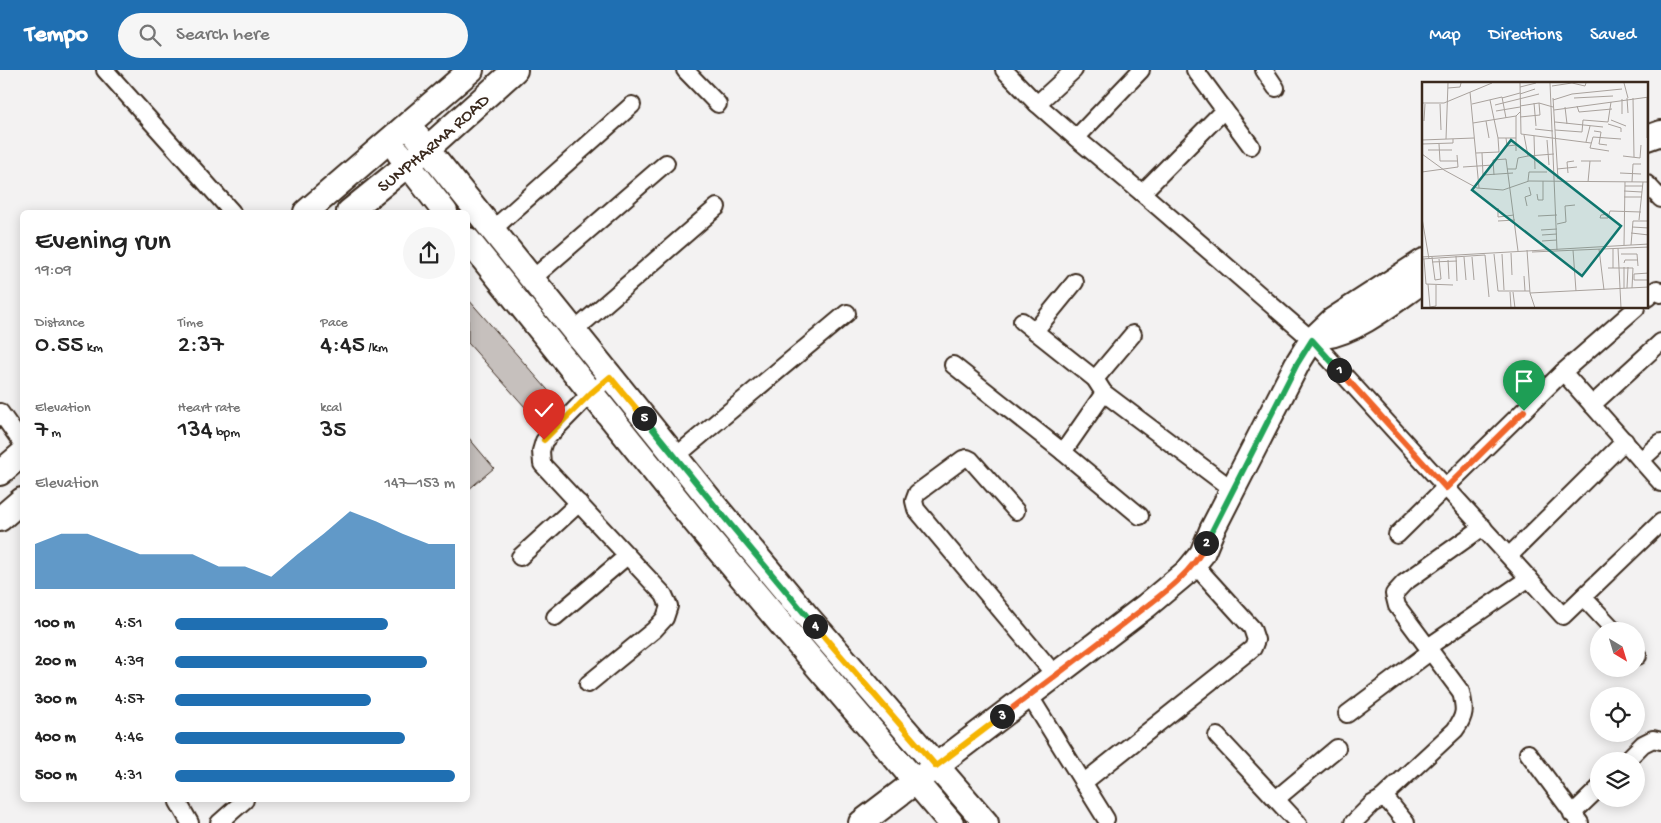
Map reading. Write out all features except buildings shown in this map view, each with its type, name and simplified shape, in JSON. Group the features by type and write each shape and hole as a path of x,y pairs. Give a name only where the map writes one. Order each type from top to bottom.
{"street":[{"path":"105,70 230,210"},
{"name":"SUNPHARMA ROAD","path":"308,210 471,70"},
{"name":"SUNPHARMA ROAD","path":"351,210 428,148 515,70"},
{"path":"685,70 718,104"},
{"path":"1004,70 1037,104 1076,138 1314,338 1446,488 1564,616 1661,522"},
{"path":"1037,104 1074,70"},
{"path":"1076,138 1141,70"},
{"path":"1194,70 1251,146"},
{"path":"1264,70 1276,88"},
{"path":"492,230 632,105"},
{"path":"1142,193 1224,110"},
{"path":"1648,122 1661,117"},
{"path":"408,125 610,377 805,614 986,823"},
{"path":"1648,138 1661,133"},
{"path":"388,141 444,210"},
{"path":"532,279 666,163"},
{"path":"1648,185 1661,199"},
{"path":"574,331 717,207"},
{"path":"470,242 708,538 951,823"},
{"path":"862,823 1146,606 1194,564 1202,554 1212,530 1297,364 1314,338 1340,316 1422,262"},
{"path":"1314,338 1349,329 1422,281"},
{"path":"1035,331 1075,282"},
{"path":"1648,297 1657,289 1661,294"},
{"path":"1397,535 1563,372 1635,309"},
{"path":"675,457 847,313"},
{"path":"1022,321 1095,379 1104,393 1233,490"},
{"path":"1095,379 1133,334"},
{"path":"1592,405 1661,342"},
{"path":"953,365 1140,516"},
{"path":"1563,372 1661,483"},
{"path":"588,684 654,630 665,618 669,606 664,596 542,464 541,451 544,440 591,393 610,377"},
{"path":"1063,452 1104,393"},
{"path":"0,412 20,440"},
{"path":"1509,556 1625,441"},
{"path":"1641,460 1661,442"},
{"path":"0,472 20,456"},
{"path":"1016,511 971,460 967,458 917,493 914,501 916,509 1055,676"},
{"path":"0,519 20,502"},
{"path":"520,557 579,503"},
{"path":"1353,823 1455,730 1462,720 1465,708 1461,692 1397,606 1394,594 1404,583 1483,527"},
{"path":"555,617 628,556"},
{"path":"1083,783 1253,648 1256,640 1252,628 1194,564"},
{"path":"1347,714 1430,649 1529,578"},
{"path":"1583,597 1607,622"},
{"path":"1029,695 1106,819"},
{"path":"1217,736 1298,823"},
{"path":"1635,752 1643,744 1654,739 1661,741"},
{"path":"1276,800 1337,748"},
{"path":"1528,753 1576,818 1590,800"},
{"path":"1381,799 1389,802 1406,823"},
{"path":"178,802 190,823"},
{"path":"219,823 242,802"}],"route":[{"path":"544,440 591,393 610,377 805,614 936,766 1146,606 1188,570 1202,554 1212,530 1297,364 1312,340 1446,488 1524,411"}]}
